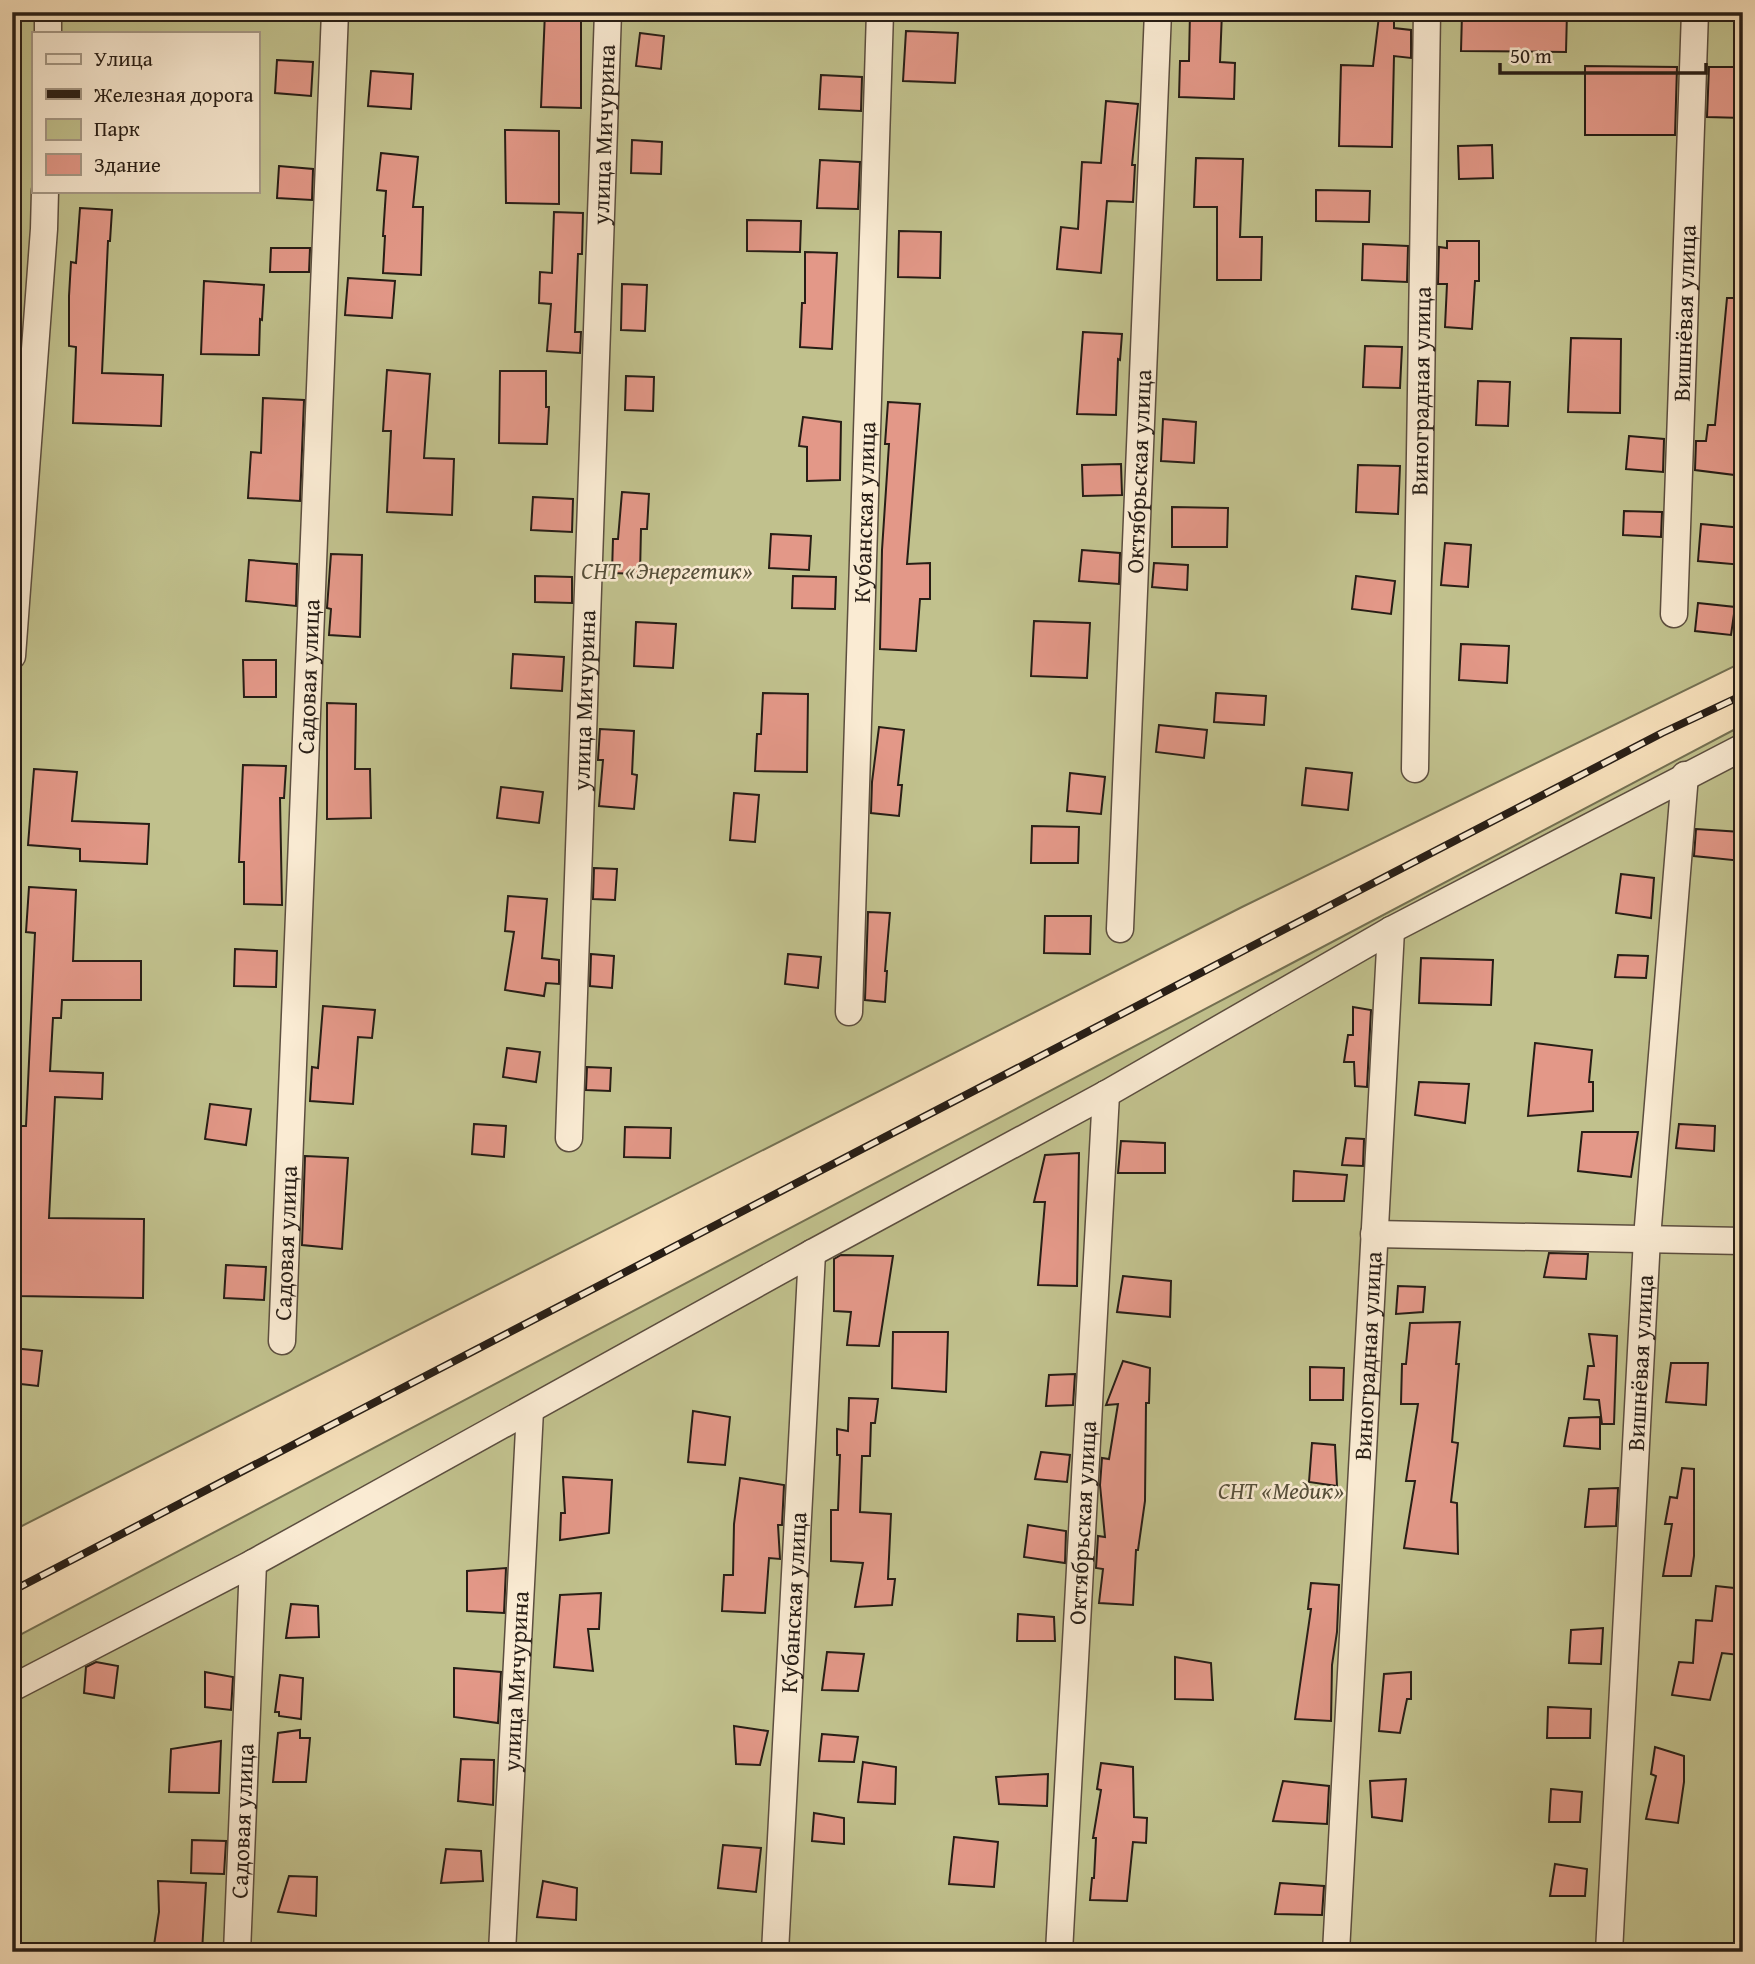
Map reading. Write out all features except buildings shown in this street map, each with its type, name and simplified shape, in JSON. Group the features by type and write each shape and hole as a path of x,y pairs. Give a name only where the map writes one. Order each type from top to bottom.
{"street":[{"path":"48,12 48,32"},
{"name":"Садовая улица","path":"282,1341 335,12"},
{"name":"улица Мичурина","path":"569,1138 608,12"},
{"name":"Кубанская улица","path":"849,1012 880,12"},
{"name":"Октябрьская улица","path":"1120,929 1158,12"},
{"name":"Виноградная улица","path":"1415,769 1427,12"},
{"name":"Вишнёвая улица","path":"1674,614 1695,12"},
{"path":"12,656 45,192"},
{"path":"12,1688 253,1563 1105,1094 1391,930 1743,747"},
{"name":"Вишнёвая улица","path":"1609,1952 1647,1238 1685,775"},
{"name":"Виноградная улица","path":"1336,1952 1391,930"},
{"name":"Октябрьская улица","path":"1059,1952 1105,1094"},
{"path":"1374,1234 1743,1241"},
{"name":"Кубанская улица","path":"775,1952 812,1253"},
{"name":"улица Мичурина","path":"502,1952 530,1410"},
{"name":"Садовая улица","path":"237,1952 253,1563"}],"green space":[{"name":"СНТ «Энергетик»","path":"12,12 1743,12 1743,662 1242,907 12,1531"},
{"name":"СНТ «Медик»","path":"1743,725 1743,1952 12,1952 12,1639"}],"railway":[{"path":"12,1591 1662,733 1743,695"}]}
